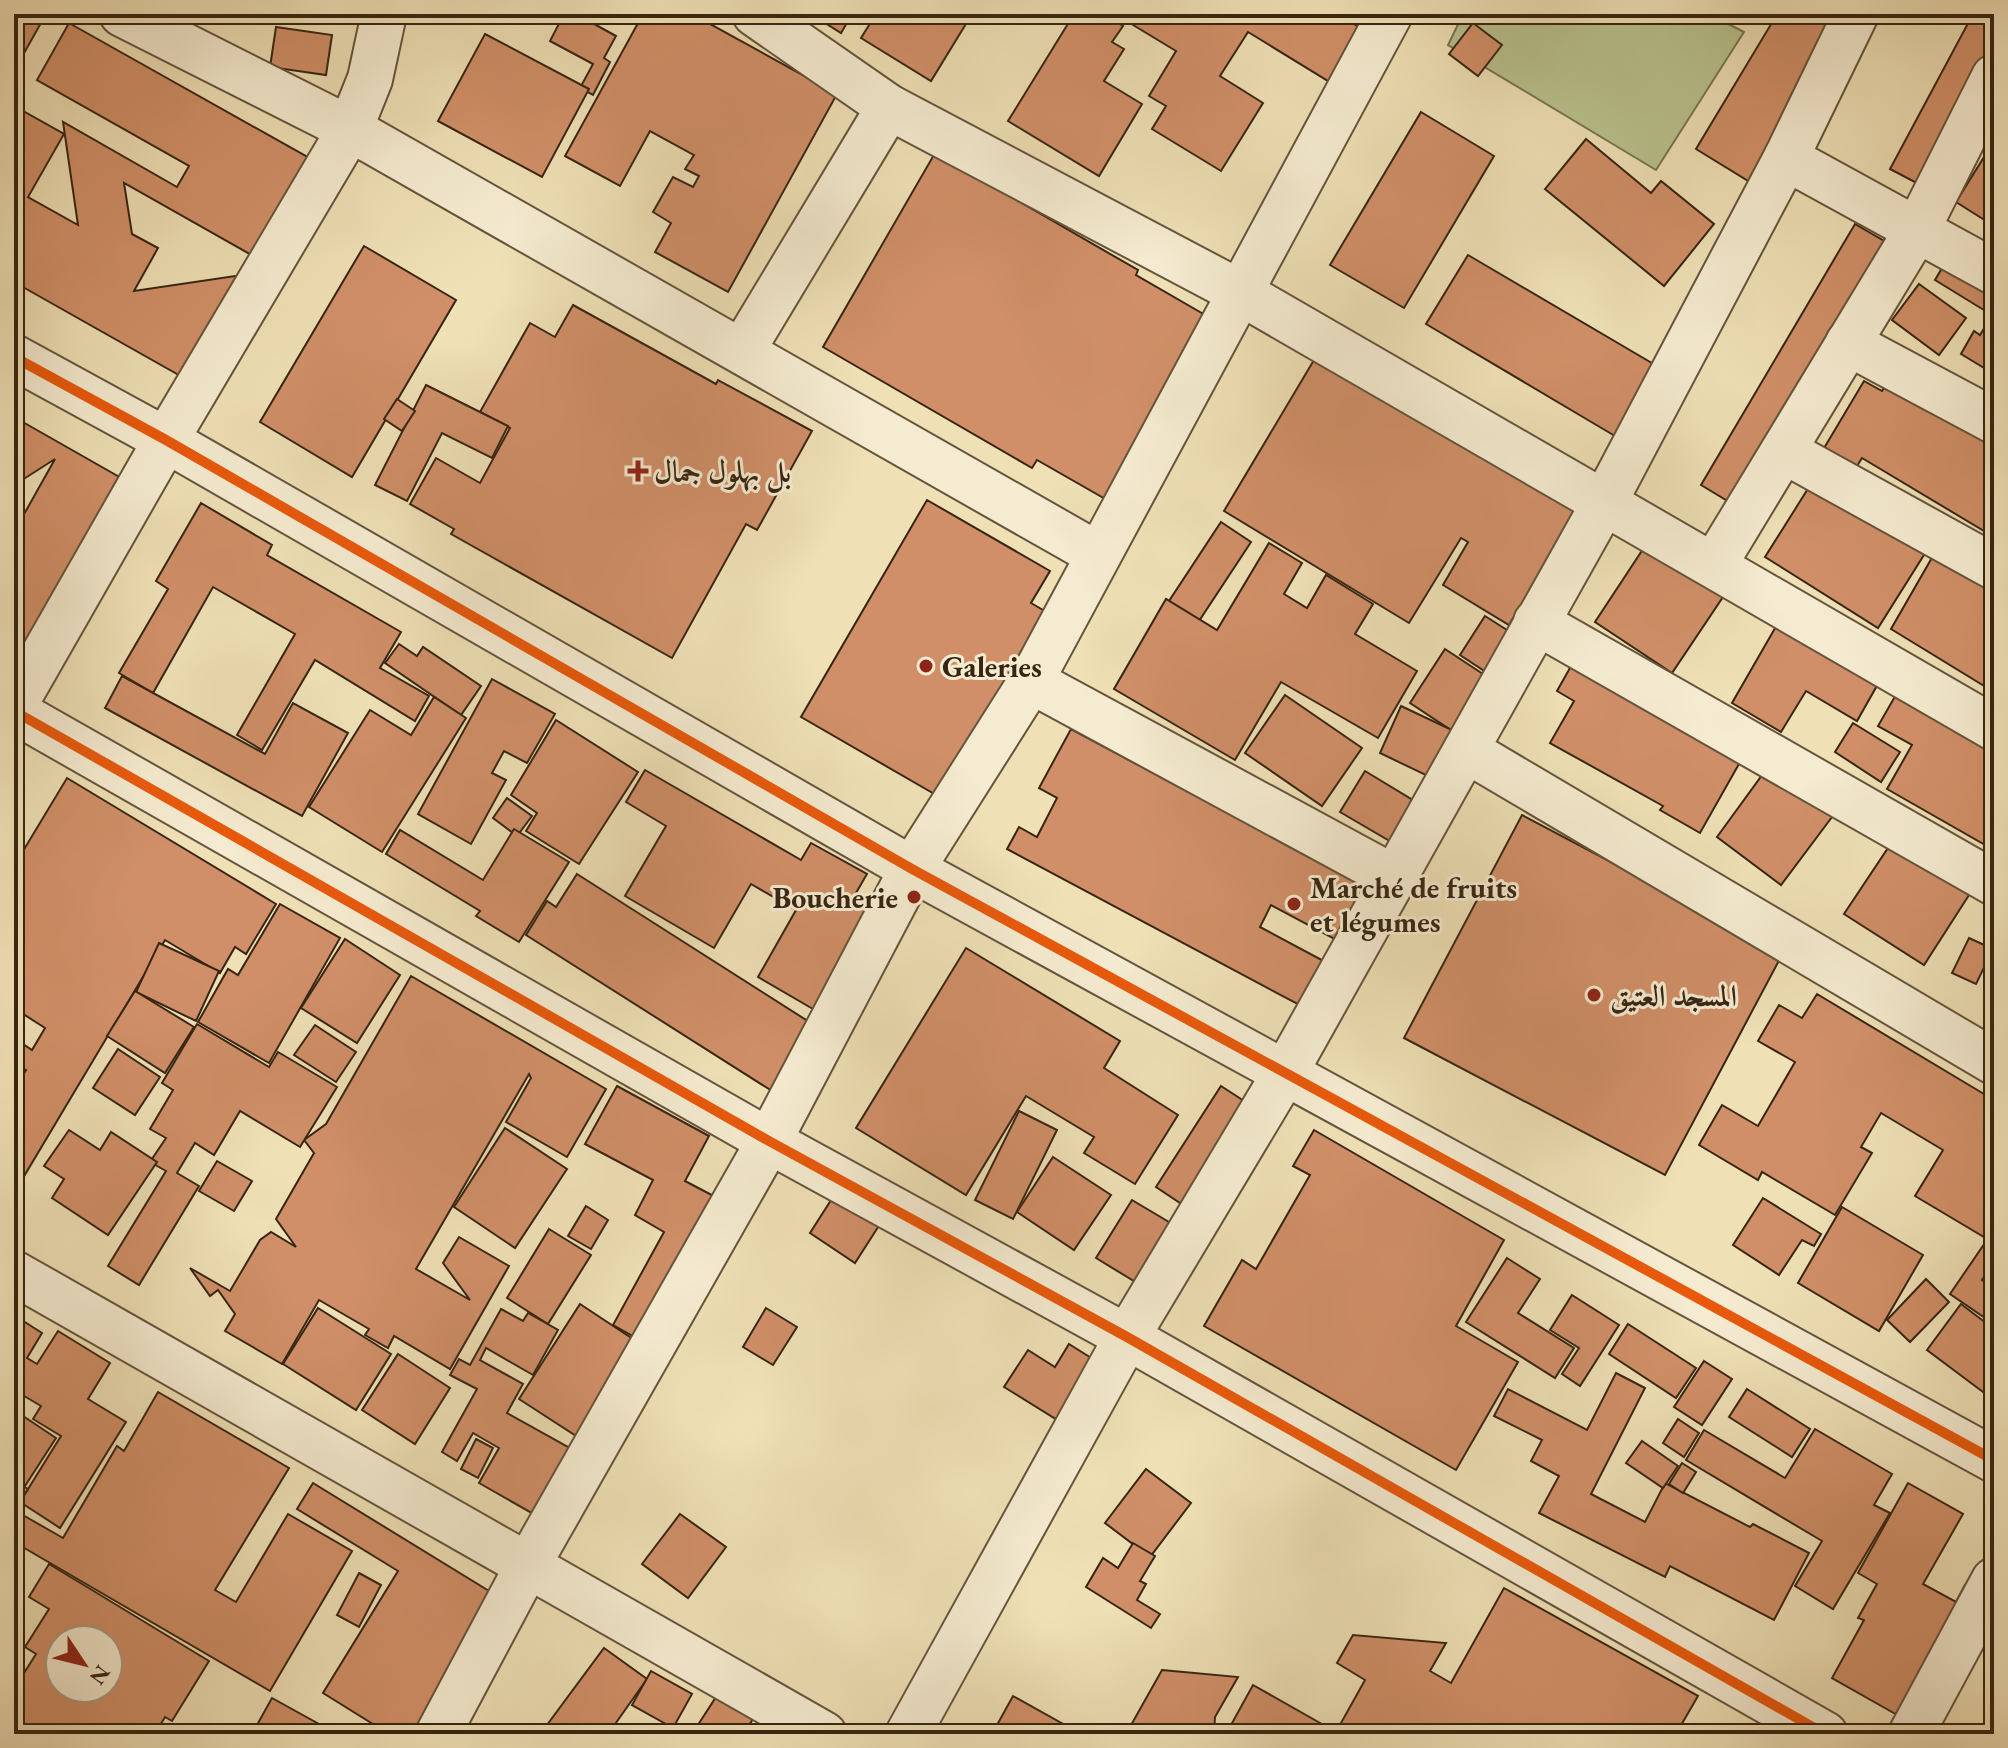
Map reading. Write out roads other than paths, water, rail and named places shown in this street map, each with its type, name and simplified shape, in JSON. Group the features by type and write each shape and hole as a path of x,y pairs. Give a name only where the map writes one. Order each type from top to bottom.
{"street":[{"path":"122,14 350,129 1097,554"},
{"path":"384,14 370,79 350,129 166,440 14,709 769,1141 1127,1337 1825,1734"},
{"path":"755,14 889,107 1241,293 1994,728"},
{"path":"438,1734 528,1565 769,1141 912,869 1031,681 1390,14"},
{"path":"908,1734 1127,1337 1285,1073 1604,503 1786,158 1856,14"},
{"path":"1714,565 1917,230 1994,77"},
{"path":"742,351 889,107"},
{"path":"1786,158 1994,272"},
{"path":"1848,343 1994,421"},
{"path":"14,357 166,440 912,869 1994,1460"},
{"path":"1784,451 1994,567"},
{"path":"1536,622 1994,883"},
{"path":"1031,681 1395,878"},
{"path":"1466,750 1994,1062"},
{"path":"14,1273 824,1734"},
{"path":"1911,1734 1994,1580"}],"place":[{"name":"بل بهلول جمال","path":"638,471"},
{"name":"Galeries","path":"926,666"},
{"name":"Boucherie","path":"914,897"},
{"name":"Marché de fruits et légumes","path":"1294,904"},
{"name":"المسجد العتيق","path":"1594,995"}]}
